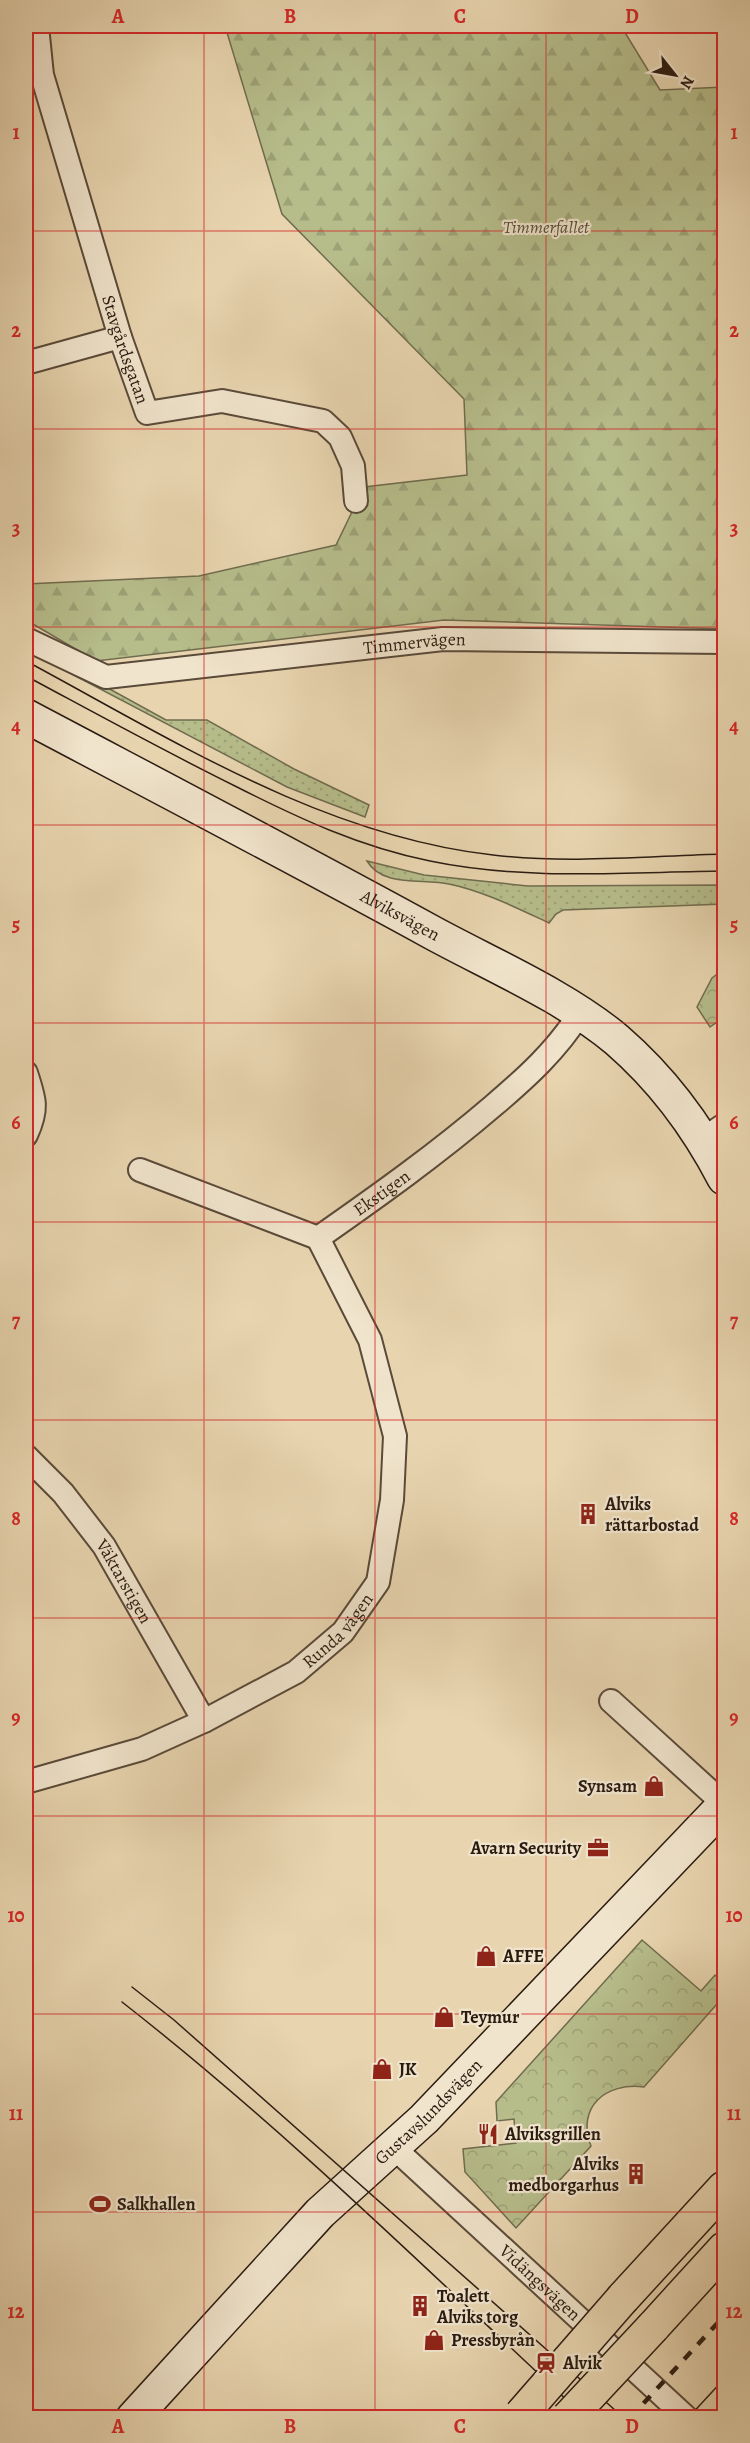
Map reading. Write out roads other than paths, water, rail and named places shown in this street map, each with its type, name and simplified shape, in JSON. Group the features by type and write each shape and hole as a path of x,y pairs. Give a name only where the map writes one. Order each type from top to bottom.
{"main road":[{"path":"519,2416 724,2188"},
{"path":"568,2418 724,2249"}],"street":[{"name":"Stavgårdsgatan","path":"37,26 42,75 120,337 147,413 222,401 323,421 340,437 353,466 356,501"},
{"path":"26,363 120,337"},
{"name":"Timmervägen","path":"26,639 106,677 443,639 724,642"},
{"name":"Alviksvägen","path":"26,716 357,892 580,1014 616,1040 678,1103 714,1132 724,1178"},
{"name":"Ekstigen","path":"318,1238 441,1150 529,1075 559,1044 580,1014"},
{"path":"26,1074 35,1100 34,1117 26,1135"},
{"path":"140,1170 318,1238"},
{"name":"Runda vägen","path":"26,1782 142,1749 204,1721 296,1672 343,1632 378,1582 392,1500 395,1436 370,1341 318,1238"},
{"name":"Väktarstigen","path":"26,1456 63,1493 104,1546 204,1721"},
{"name":"Gustavslundsvägen","path":"133,2418 320,2213 424,2119 724,1804 611,1701"},
{"name":"Vidängsvägen","path":"393,2147 687,2418"}],"tram line":[{"path":"26,661 137,722 251,780 309,806 369,828 430,844 522,858 608,859 724,854"},
{"path":"26,676 282,809 354,840 404,855 466,867 540,873 614,874 724,871"},
{"path":"132,1987 174,2020 624,2418"},
{"path":"122,2002 183,2051 301,2153 586,2418"},
{"path":"688,2418 724,2379"},
{"path":"719,2418 724,2411"}],"railway":[{"path":"630,2418 724,2316"}],"place":[{"name":"Alviks rättarbostad","path":"588,1514"},
{"name":"Synsam","path":"654,1786"},
{"name":"Avarn Security","path":"598,1848"},
{"name":"AFFE","path":"486,1956"},
{"name":"Teymur","path":"444,2017"},
{"name":"JK","path":"382,2069"},
{"name":"Alviksgrillen","path":"488,2134"},
{"name":"Alviks medborgarhus","path":"636,2174"},
{"name":"Salkhallen","path":"100,2204"},
{"name":"Toalett Alviks torg","path":"420,2306"},
{"name":"Pressbyrån","path":"434,2340"},
{"name":"Alvik","path":"546,2363"}],"park label":[{"name":"Timmerfallet","path":"546,227"}]}
